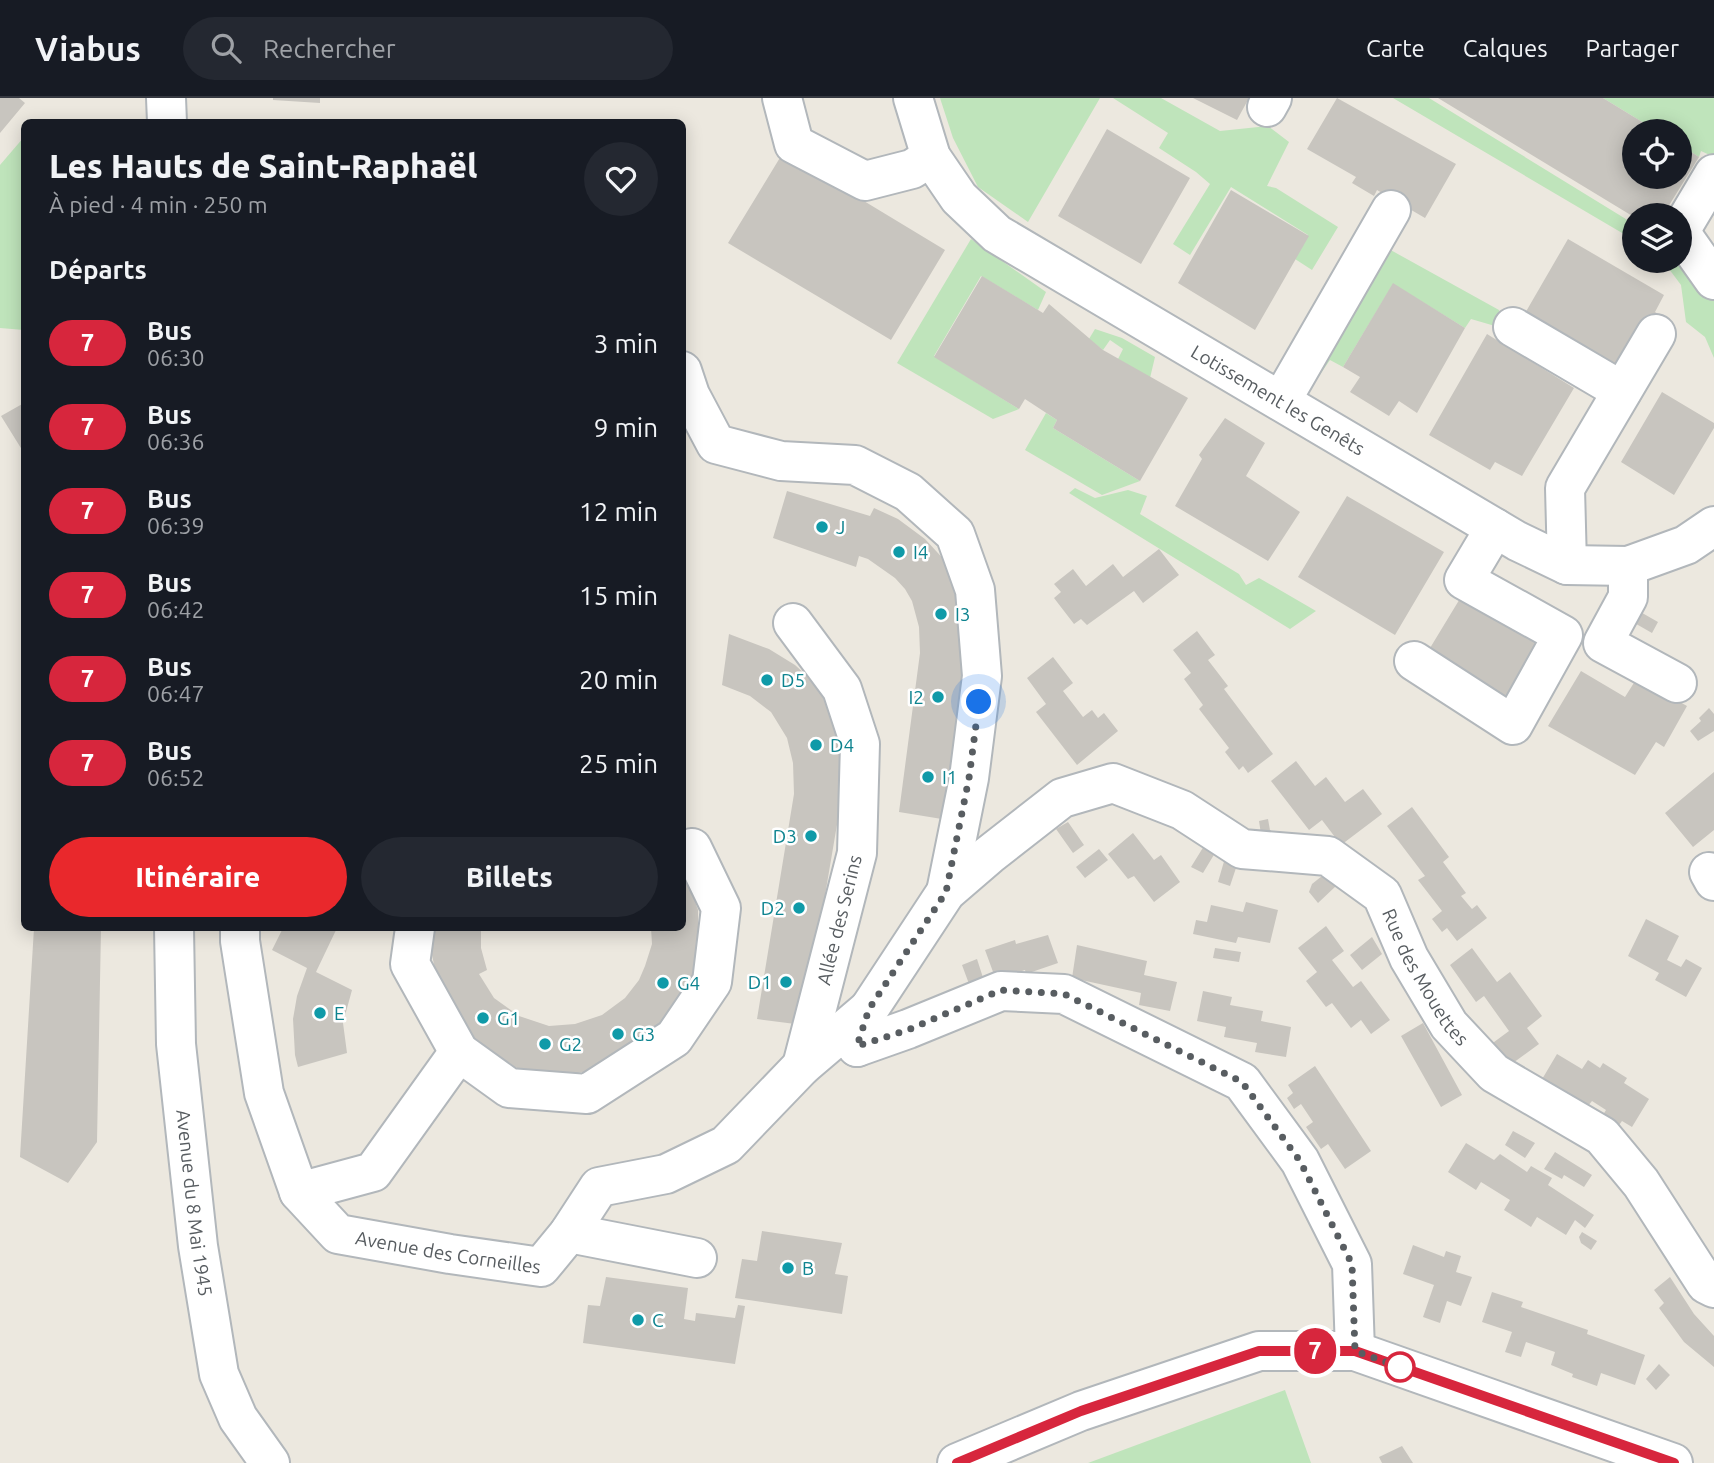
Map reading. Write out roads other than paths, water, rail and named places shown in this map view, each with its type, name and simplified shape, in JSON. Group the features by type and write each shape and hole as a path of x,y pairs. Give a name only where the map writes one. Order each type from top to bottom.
{"street":[{"path":"166,98 167,119"},
{"path":"782,98 794,144 865,181 912,169 931,157"},
{"name":"Lotissement les Genêts","path":"913,98 931,157 960,198 997,234 1495,528 1567,565 1628,566 1686,545 1714,526"},
{"path":"1692,211 1714,174"},
{"path":"1281,401 1391,210"},
{"path":"1692,248 1714,280"},
{"path":"1513,327 1622,391"},
{"path":"1567,565 1565,488 1656,334"},
{"path":"686,383 716,444 781,461 855,465 908,492 955,534 975,590 982,676 969,778 946,892"},
{"path":"1414,661 1513,725 1563,635 1464,580 1495,528"},
{"path":"1628,566 1628,597 1603,643 1676,683"},
{"name":"Allée des Serins","path":"793,623 842,689 860,744 857,853 802,1066"},
{"name":"Rue des Mouettes","path":"1355,1351 1352,1264 1300,1161 1242,1082 1064,994 1001,990 908,1030 857,1046 869,1009 946,892 1062,798 1113,783 1182,810 1242,849 1328,856 1382,895 1409,958 1449,1025 1494,1073 1602,1136 1641,1183 1706,1284 1714,1289"},
{"path":"415,931 410,964 459,1052 509,1088 587,1094 674,1038 712,982 720,908 692,848"},
{"name":"Avenue du 8 Mai 1945","path":"174,931 176,1044 198,1245 219,1374 238,1418 270,1463"},
{"name":"Avenue des Corneilles","path":"242,932 264,1093 299,1192 338,1234 541,1267 569,1233 599,1187 666,1174 726,1145 802,1066 869,1009"},
{"path":"299,1192 373,1172 459,1052"},
{"path":"569,1233 697,1258"},
{"path":"957,1463 1081,1411 1259,1351 1355,1351 1612,1452 1674,1463"}],"place":[{"name":"J","path":"822,527"},
{"name":"I4","path":"899,552"},
{"name":"I3","path":"941,614"},
{"name":"D5","path":"767,680"},
{"name":"I2","path":"938,697"},
{"name":"D4","path":"816,745"},
{"name":"I1","path":"928,777"},
{"name":"D3","path":"811,836"},
{"name":"D2","path":"799,908"},
{"name":"D1","path":"786,982"},
{"name":"G4","path":"663,983"},
{"name":"E","path":"320,1013"},
{"name":"G1","path":"483,1018"},
{"name":"G3","path":"618,1034"},
{"name":"G2","path":"545,1044"},
{"name":"B","path":"788,1268"},
{"name":"C","path":"638,1320"}]}
